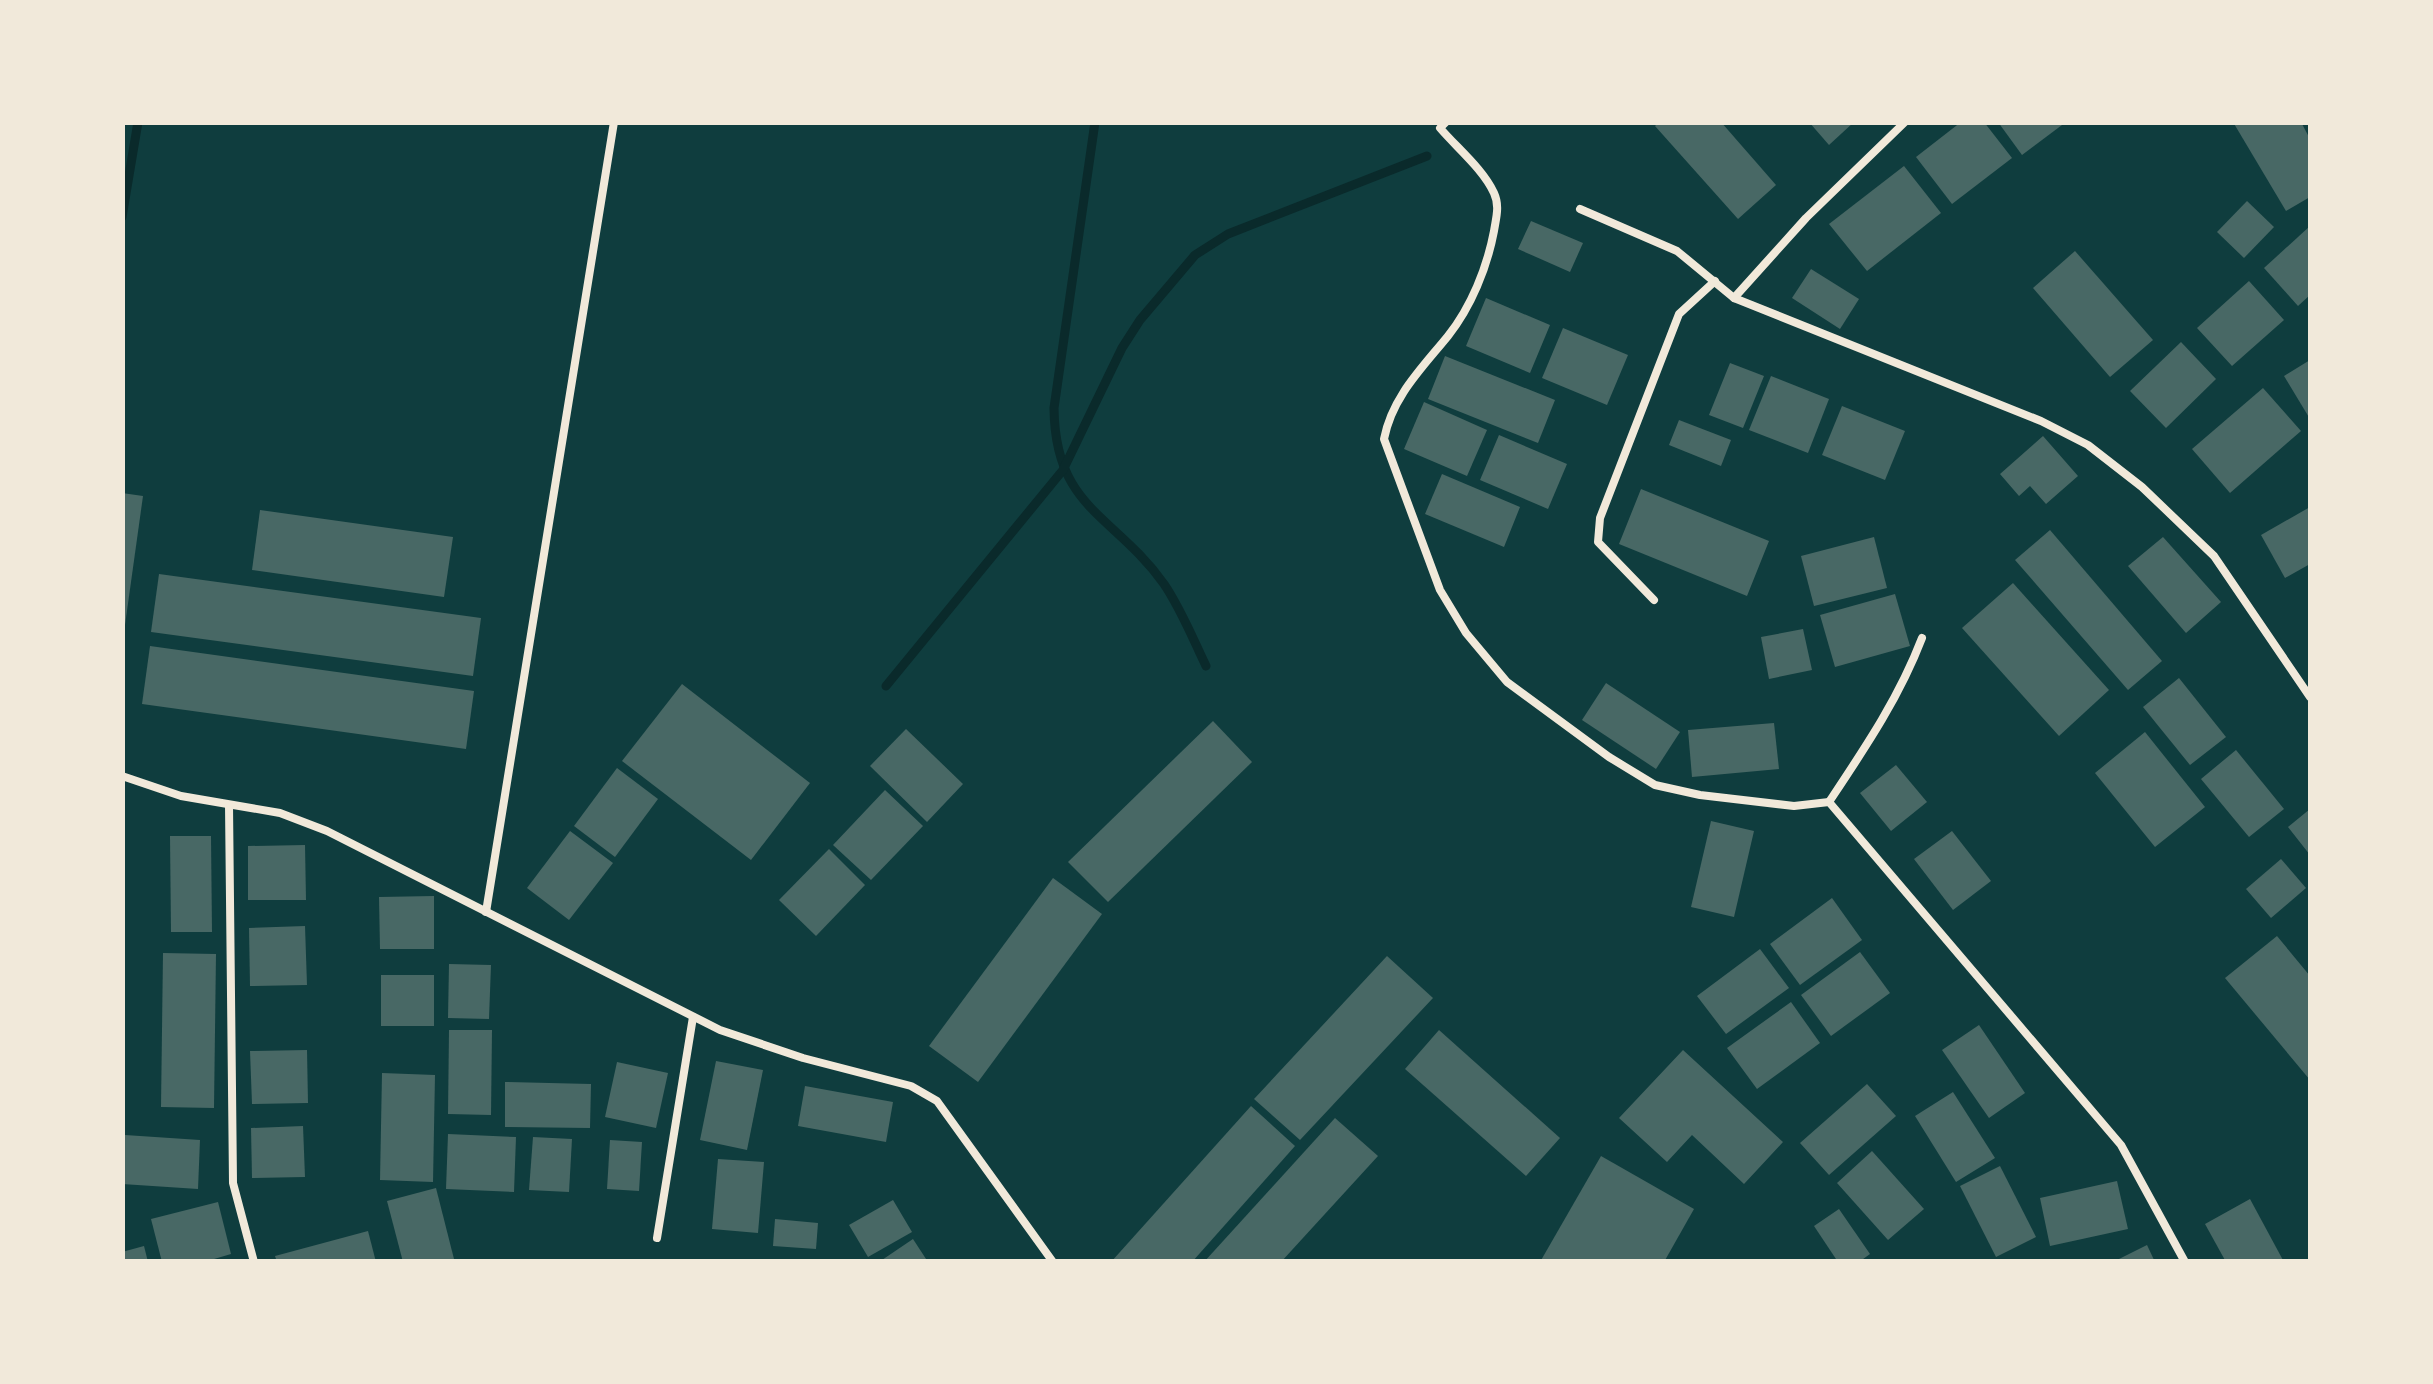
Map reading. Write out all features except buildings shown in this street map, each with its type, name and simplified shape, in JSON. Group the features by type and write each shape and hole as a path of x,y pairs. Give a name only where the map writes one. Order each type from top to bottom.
{"lane":[{"path":"486,912 614,122"},
{"path":"1734,298 1806,218 1905,122"},
{"path":"1443,125 1494,194 1498,209 1490,253 1469,304 1449,335 1417,370 1386,425 1384,440 1440,590 1466,632 1508,682 1610,757 1655,784 1700,795 1794,806 1829,802 1884,721 1922,638"},
{"path":"1580,209 1677,251 1734,298 2041,422 2088,445 2142,487 2214,556 2310,698"},
{"path":"1654,600 1598,542 1600,518 1679,314 1714,281"},
{"path":"122,776 181,796 280,813 327,831 720,1030 803,1058 911,1086 936,1101 1053,1262"},
{"path":"1829,802 2121,1146 2185,1262"},
{"path":"229,805 232,1183 254,1262"},
{"path":"657,1238 693,1017"}],"waterway":[{"path":"122,217 138,122"},
{"path":"1095,122 1054,408 1057,442 1076,490 1164,584 1206,666"},
{"path":"886,686 1063,470 1122,348 1140,320 1195,255 1228,234 1427,156"}]}
